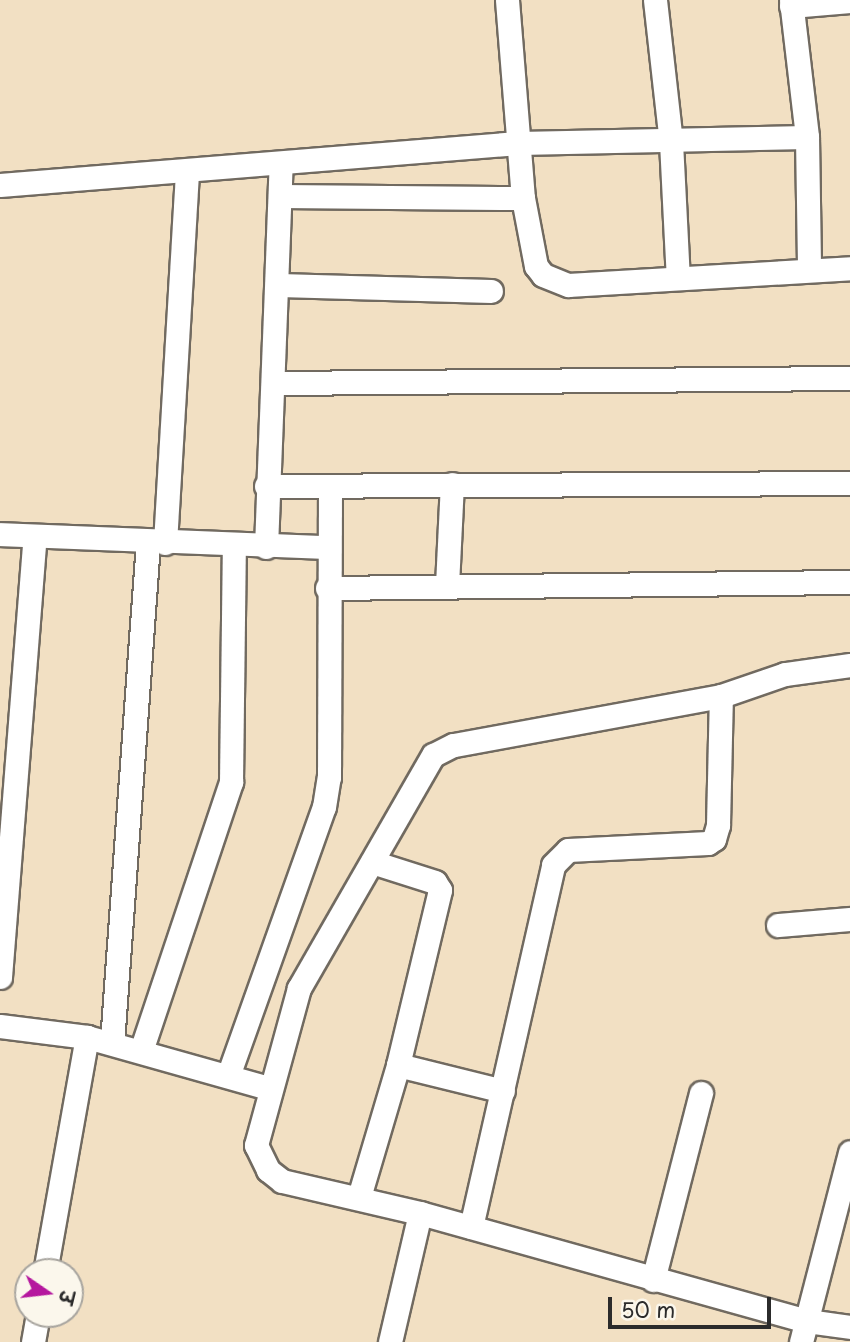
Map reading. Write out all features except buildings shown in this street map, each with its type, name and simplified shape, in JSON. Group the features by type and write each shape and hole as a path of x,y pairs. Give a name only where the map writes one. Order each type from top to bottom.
{"street":[{"path":"507,0 523,198 536,266 552,282 568,285 850,268"},
{"path":"655,0 671,142 678,278"},
{"path":"810,270 807,137 791,3 850,1"},
{"path":"0,185 187,173 518,143 671,142 807,137"},
{"path":"266,547 266,485 275,383 279,285 281,164"},
{"path":"112,1043 187,173"},
{"path":"280,196 523,198"},
{"path":"279,285 491,291"},
{"path":"275,383 850,379"},
{"path":"266,485 330,487 850,483"},
{"path":"447,585 452,484"},
{"path":"228,1076 324,807 328,777 327,588 330,487"},
{"path":"0,534 156,543 328,547"},
{"path":"0,977 35,536"},
{"path":"141,1051 232,782 234,546"},
{"path":"327,588 850,582"},
{"path":"850,665 785,674 721,696 442,749 427,765 299,988 268,1088 256,1145 268,1170 282,1181 359,1197 471,1227 653,1280 804,1331 850,1327"},
{"path":"471,1227 557,858 568,850 708,843 713,839 718,825 721,696"},
{"path":"359,1197 398,1065 440,890 435,882 372,862"},
{"path":"778,925 850,919"},
{"path":"0,1026 88,1037 268,1088"},
{"path":"48,1258 88,1037"},
{"path":"398,1065 503,1091"},
{"path":"653,1280 701,1093"},
{"path":"804,1331 844,1199 850,1152"},
{"path":"390,1342 420,1213"}]}
